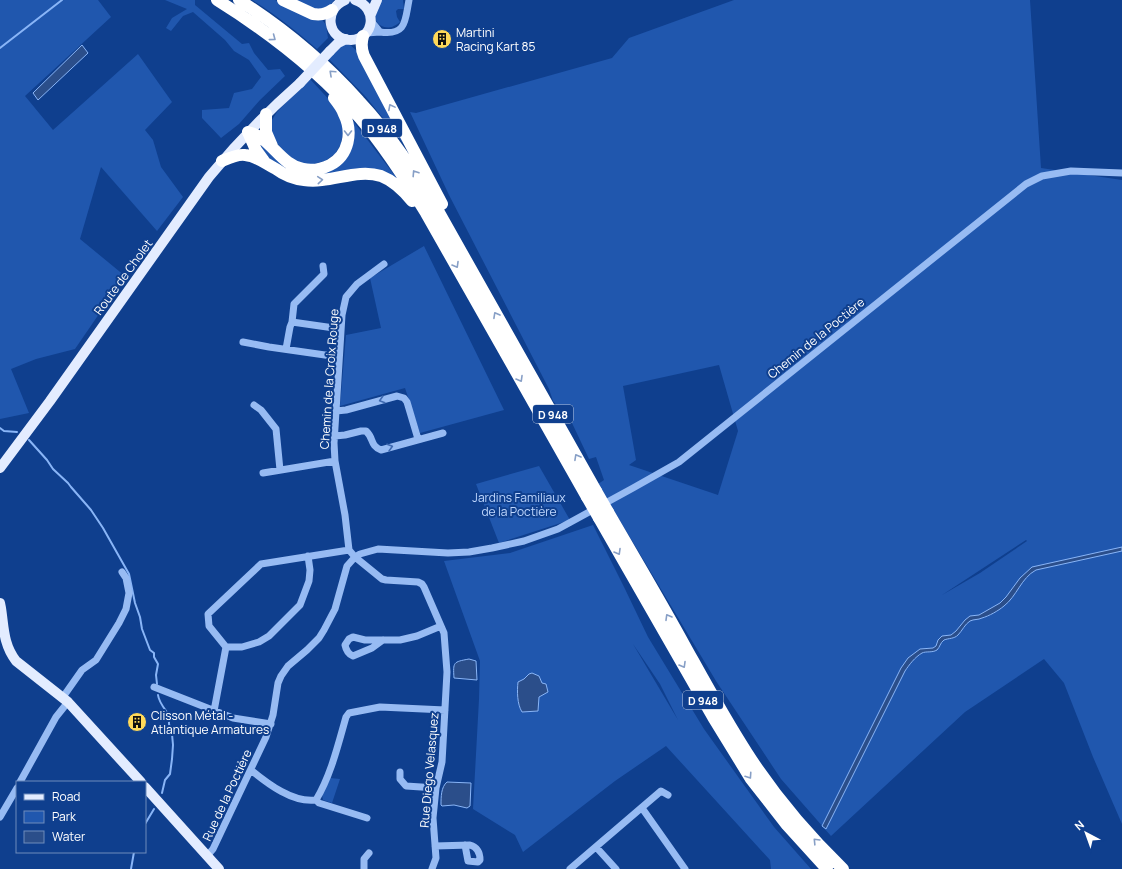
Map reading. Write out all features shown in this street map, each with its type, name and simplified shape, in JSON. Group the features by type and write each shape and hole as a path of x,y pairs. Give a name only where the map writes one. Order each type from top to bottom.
{"highway":[{"name":"D 948","path":"217,0 264,30 318,75 356,114 379,142 407,183 591,494 712,717 751,779 787,825 827,869"},
{"name":"D 948","path":"239,0 271,22 309,52 345,85 376,120 405,159 420,182 483,292 591,494"},
{"path":"283,0 313,14 326,14 332,10"},
{"path":"364,34 361,45 364,56 461,238 483,292"},
{"path":"248,132 254,133 261,137 286,161 293,166 304,170 324,168 334,163 342,155 348,145 348,125 342,109 318,75"},
{"path":"270,110 266,132 272,147"},
{"path":"248,132 264,161"},
{"path":"222,161 231,157 246,155 264,161 282,173 304,180 317,180 367,174 380,176 398,186 406,194 436,232"},
{"name":"D 948","path":"603,515 686,648 715,701 746,752 772,790 788,810 843,869"}],"main road":[{"path":"345,0 339,3 332,10 330,18 333,30 339,36 354,40 364,34 370,27 371,18 377,0"},
{"path":"361,1 367,7 371,18"},
{"name":"Route de Cholet","path":"328,49 332,39 333,30"},
{"name":"Route de Cholet","path":"0,468 222,161 328,49 346,39"},
{"path":"0,603 2,608 6,643 12,656 22,667 65,700 140,781"},
{"path":"146,788 212,864"}],"street":[{"path":"364,34 380,32 388,33 401,28 405,23 408,13 409,0"},
{"path":"371,18 380,32"},
{"name":"Chemin de la Poctière","path":"355,557 378,549 448,553 469,552 524,542 558,529 679,462 1026,184 1042,176 1071,171 1122,174"},
{"name":"Chemin de la Croix Rouge","path":"349,550 335,461 334,436 342,315 346,297 357,284 384,264"},
{"path":"286,349 294,304 324,274 323,266"},
{"path":"292,322 341,329"},
{"path":"243,342 339,357"},
{"path":"336,411 346,410 397,396 404,398 407,402 418,439"},
{"path":"254,405 261,410 276,430 280,470"},
{"path":"334,436 366,431 370,434 373,445 381,450 443,433"},
{"path":"263,473 335,461"},
{"path":"214,711 226,647 209,626 208,614 261,564 349,550 355,557"},
{"path":"226,647 242,647 260,642 269,636 300,605 309,581 310,570 308,556"},
{"name":"Rue Diego Velasquez","path":"355,557 386,580 418,582 422,584 445,638 447,672 445,710 442,762 436,788 433,818 436,858 432,869"},
{"name":"Rue de la Poctière","path":"212,864 214,849 271,724 278,683 281,676 288,666 319,638 324,630 335,609 347,566 355,557"},
{"path":"21,781 82,670 96,660 126,609 129,592 126,578 122,572"},
{"path":"384,640 372,648 354,656 345,649 348,639 353,637 365,640 384,640 400,640 417,636 441,626"},
{"path":"154,688 233,718 271,724"},
{"path":"316,800 331,767 346,717 349,713 380,706 445,710"},
{"path":"251,770 277,790 285,794 309,801 316,800 319,803 367,818"},
{"path":"400,772 400,779 406,786 436,788"},
{"path":"0,817 16,790"},
{"path":"570,869 661,791 668,795"},
{"path":"642,808 685,869"},
{"path":"435,846 465,845"},
{"path":"596,847 616,869"},
{"path":"364,869 364,859 369,853"}],"green space":[{"path":"0,0 98,0 111,17 25,96 53,130 138,54 172,102 145,130 153,140 161,167 183,197 157,231 101,167 80,239 125,276 75,349 36,359 11,369 29,413 0,419"},
{"path":"165,0 195,0 195,5 242,44 249,43 254,53 268,70 280,69 285,76 260,100 239,124 221,138 202,118 202,110 229,108 234,93 252,89 261,77 249,60 234,51 225,40 193,12 183,16 171,31 166,28 172,18 187,9"},
{"path":"252,0 275,0 307,16 321,18 326,25 328,38 317,49 285,23"},
{"path":"296,0 334,0 325,8 316,9"},
{"path":"382,0 403,0 404,9 398,9 396,11 400,22 392,27 380,25 376,21 376,11"},
{"path":"734,0 1030,0 1041,168 1122,180 1122,824 1093,757 1064,683 1044,659 965,712 831,836 781,779 716,681 598,484 604,480 596,457 589,459 572,423 553,401 549,389 449,195 410,112 416,113 612,58 629,38","holes":["719,365 738,431 718,495 629,465 636,460 623,386","1026,540 1027,541 980,573 942,595"]},
{"path":"342,44 349,44 357,51 410,152 366,97 329,59"},
{"path":"309,78 335,106 344,127 341,144 335,154 325,161 310,165 297,163 285,154 271,135 270,123 277,112"},
{"path":"347,113 402,185 386,175 298,175 273,162 260,148 262,145 299,172 341,159"},
{"path":"424,246 504,410 420,433 405,388 340,406 346,335 381,328 370,278"},
{"name":"Jardins Familiaux de la Poctière","path":"539,466 570,520 499,543 476,484"},
{"path":"593,525 648,637 704,729 774,827 811,869 771,869 770,860 666,746 615,781 523,852 515,835 473,809 480,661 444,561 510,553","holes":["633,644 660,684 678,720"]},
{"path":"330,778 340,779 332,803 323,800 322,795"}],"water":[{"path":"82,45 88,53 38,100 33,93"},
{"path":"1122,547 1122,551 1036,570 1026,578 1002,608 988,616 970,621 956,636 944,640 937,650 924,652 917,657 905,671 826,829 822,826 901,668 908,658 920,649 933,648 942,636 951,635 970,616 979,615 1000,603 1020,578 1032,567"},
{"path":"469,659 476,661 477,680 454,678 455,664 457,662"},
{"path":"532,673 539,676 542,683 546,684 548,692 539,697 538,711 522,712 518,701 518,682"},
{"path":"447,782 471,783 470,806 467,808 454,805 441,805 442,789"}],"waterway":[{"path":"0,48 62,0"},
{"path":"0,428 4,431 17,432"},
{"path":"29,440 53,469 68,483 91,510 129,574 142,629 150,650 154,653 154,657 158,664 156,675 157,684"},
{"path":"158,695 161,703 169,715 173,745 170,774 165,780 162,793"},
{"path":"146,822 154,809"},
{"path":"131,869 134,853"}],"place":[{"name":"Martini Racing Kart 85","path":"442,39"},
{"name":"Clisson Métal - Atlantique Armatures","path":"137,722"}]}
